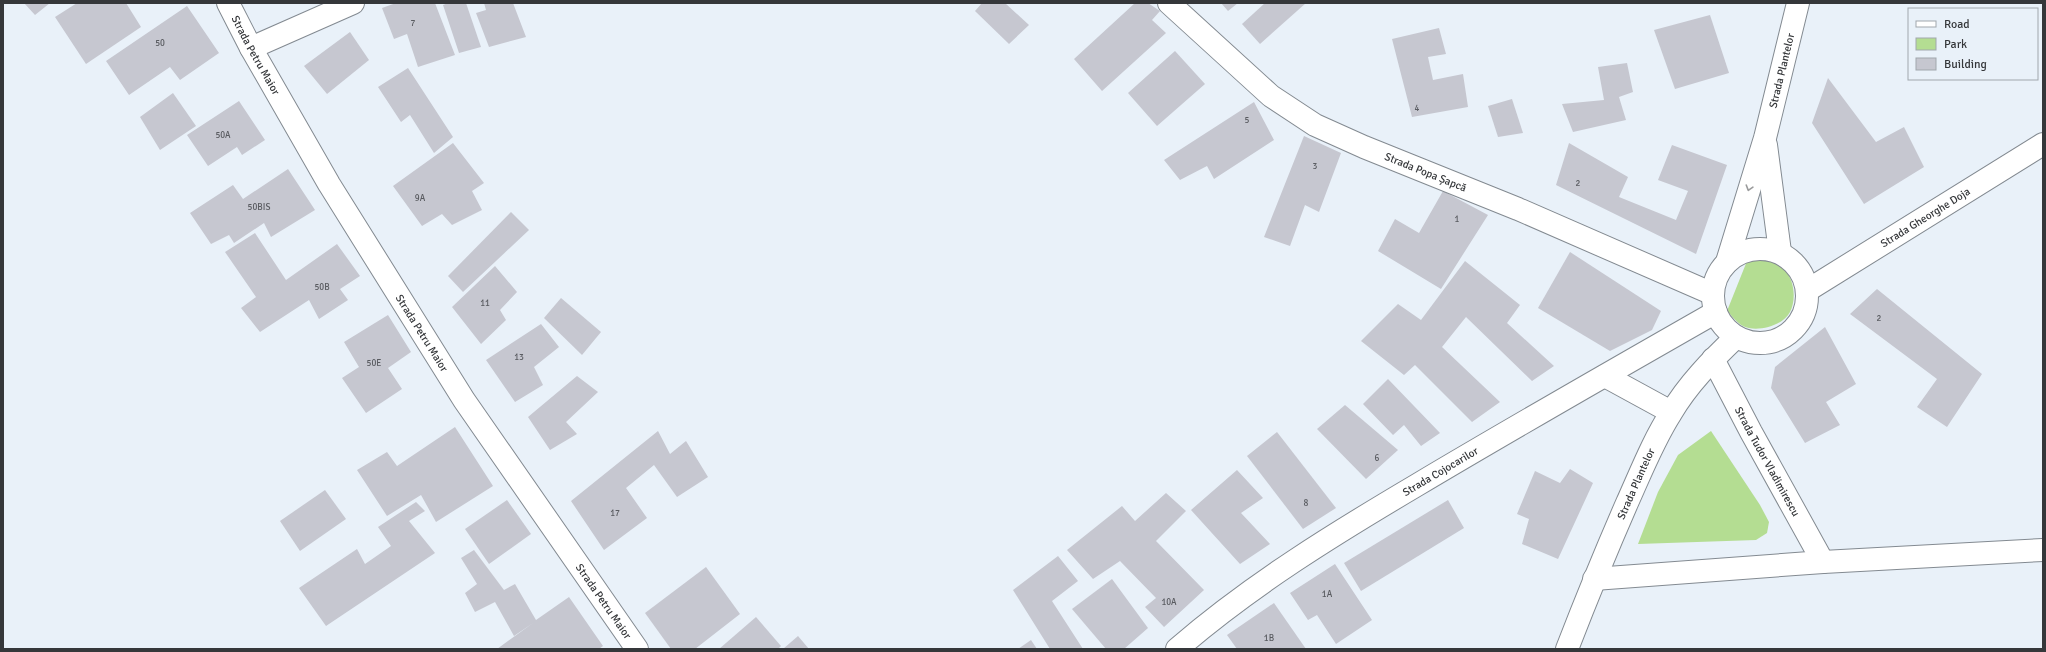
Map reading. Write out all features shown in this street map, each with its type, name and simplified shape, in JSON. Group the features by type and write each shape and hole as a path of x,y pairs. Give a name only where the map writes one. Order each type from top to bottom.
{"street":[{"name":"Strada Petru Maior","path":"228,3 251,48 329,184 464,400 638,649"},
{"path":"251,48 353,3"},
{"name":"Strada Popa Șapcă","path":"1169,3 1271,96 1315,124 1364,147 1518,209 1714,303"},
{"name":"Strada Plantelor","path":"1727,262 1765,138 1798,3"},
{"name":"Strada Plantelor","path":"1765,138 1780,252"},
{"name":"Strada Gheorghe Doja","path":"1808,290 2043,144"},
{"path":"1752,249 1766,249 1780,252 1793,262 1803,274 1808,290 1807,305 1802,319 1793,331 1780,340 1765,344 1750,342 1736,337 1724,326 1714,303 1715,282 1720,271 1727,262 1739,254 1752,249"},
{"name":"Strada Cojocarilor","path":"1177,649 1247,594 1303,554 1456,461 1605,376 1714,303"},
{"name":"Strada Plantelor","path":"1567,649 1594,579 1654,442 1671,412 1686,390 1736,337"},
{"name":"Strada Tudor Vladimirescu","path":"1714,359 1751,432 1823,562"},
{"path":"1605,376 1671,412"},
{"path":"1594,579 1823,562 2043,550"}],"green space":[{"path":"1768,260 1782,267 1789,276 1792,282 1794,294 1792,306 1787,317 1782,321 1769,327 1755,329 1748,328 1739,323 1727,311 1747,261"},
{"path":"1711,431 1760,505 1769,522 1767,533 1756,540 1638,544 1658,492 1678,455"}],"building":[{"path":"24,3 50,3 35,15"},
{"path":"77,3 126,3 141,27 86,64 55,17"},
{"path":"396,3 435,3 455,55 418,67 407,34 394,39 382,8"},
{"path":"448,3 466,3 481,47 459,53 443,5"},
{"path":"484,3 513,3 526,37 489,47 476,13 486,10"},
{"path":"982,3 1005,3 1029,25 1009,44 975,11"},
{"path":"1135,3 1148,3 1160,11 1152,20 1166,33 1102,91 1074,59"},
{"path":"1221,3 1238,3 1228,11"},
{"path":"1265,3 1306,3 1260,44 1242,24"},
{"path":"187,6 219,53 180,80 170,67 129,95 106,61"},
{"path":"1710,15 1729,73 1675,89 1654,30"},
{"path":"1439,28 1446,54 1428,57 1433,80 1463,74 1468,107 1412,117 1392,39"},
{"path":"350,32 369,60 327,94 304,66"},
{"path":"1175,51 1205,84 1157,126 1128,93"},
{"path":"1627,63 1633,92 1619,97 1626,120 1573,132 1562,104 1604,100 1598,67"},
{"path":"408,68 453,137 434,153 410,115 401,122 378,87"},
{"path":"1828,78 1876,142 1904,127 1924,167 1864,204 1812,123"},
{"path":"173,93 196,126 160,150 140,117"},
{"path":"1512,99 1523,133 1498,137 1488,106"},
{"path":"239,101 265,140 242,155 237,147 208,166 187,135"},
{"path":"1254,102 1274,140 1214,179 1207,166 1180,180 1164,160"},
{"path":"1304,136 1341,153 1319,212 1305,205 1290,246 1264,237"},
{"path":"453,143 484,183 472,191 482,210 452,225 442,214 422,226 393,186"},
{"path":"1569,143 1628,177 1619,197 1676,220 1688,191 1658,180 1672,145 1727,165 1696,254 1556,185"},
{"path":"288,169 315,210 271,237 264,223 234,243 229,235 211,244 190,213 233,185 243,199"},
{"path":"1443,191 1488,215 1441,289 1378,251 1395,219 1419,233"},
{"path":"511,212 529,230 463,292 448,276"},
{"path":"255,233 286,280 337,244 360,276 340,289 348,300 319,319 309,300 260,332 241,308 256,297 225,252"},
{"path":"1570,252 1661,311 1652,330 1610,351 1538,308"},
{"path":"1465,261 1520,305 1507,323 1554,366 1532,381 1466,317 1442,347 1500,402 1472,422 1415,365 1404,375 1361,341 1398,304 1421,320"},
{"path":"495,266 517,292 500,310 506,320 481,344 452,307"},
{"path":"1877,289 1982,374 1947,427 1917,407 1937,379 1850,314"},
{"path":"561,298 601,332 582,355 544,318"},
{"path":"388,315 411,352 388,368 402,389 366,413 342,378 359,367 344,342"},
{"path":"541,324 559,347 534,367 543,385 515,402 486,360"},
{"path":"1825,327 1856,384 1826,402 1840,425 1805,443 1771,388 1775,367"},
{"path":"577,376 598,392 566,422 577,434 550,450 528,417"},
{"path":"1388,379 1440,433 1421,446 1404,425 1393,435 1363,404"},
{"path":"1345,405 1398,450 1366,479 1317,429"},
{"path":"455,427 493,486 436,522 421,495 387,516 357,470 387,452 397,466"},
{"path":"658,431 670,454 686,441 708,477 677,497 654,465 626,488 647,518 604,550 571,501"},
{"path":"1277,432 1336,508 1303,529 1247,456"},
{"path":"1570,469 1593,483 1558,559 1522,544 1529,519 1517,514 1535,471 1560,483"},
{"path":"1237,470 1263,498 1241,513 1270,544 1240,564 1191,510"},
{"path":"325,490 346,519 300,551 280,521"},
{"path":"1166,493 1186,511 1156,541 1204,590 1164,627 1145,607 1156,598 1120,561 1093,579 1067,550 1122,506 1135,521"},
{"path":"507,500 531,534 489,564 465,529"},
{"path":"1448,500 1464,528 1361,591 1344,563"},
{"path":"416,502 425,511 409,521 435,553 326,626 299,588 357,549 365,564 391,546 378,527"},
{"path":"474,550 504,590 515,584 536,620 569,597 603,646 599,649 497,649 533,623 514,636 495,602 475,612 465,593 477,584 461,558"},
{"path":"1058,556 1078,581 1052,601 1083,649 1050,649 1013,590"},
{"path":"1335,564 1372,620 1336,644 1317,615 1308,620 1290,593"},
{"path":"706,567 740,614 695,649 671,649 645,613"},
{"path":"1112,579 1148,628 1124,649 1106,649 1072,609"},
{"path":"1274,603 1306,649 1237,649 1227,635"},
{"path":"756,617 781,646 778,649 719,649"},
{"path":"798,636 809,649 783,649"},
{"path":"1031,640 1037,649 1018,649"}]}
